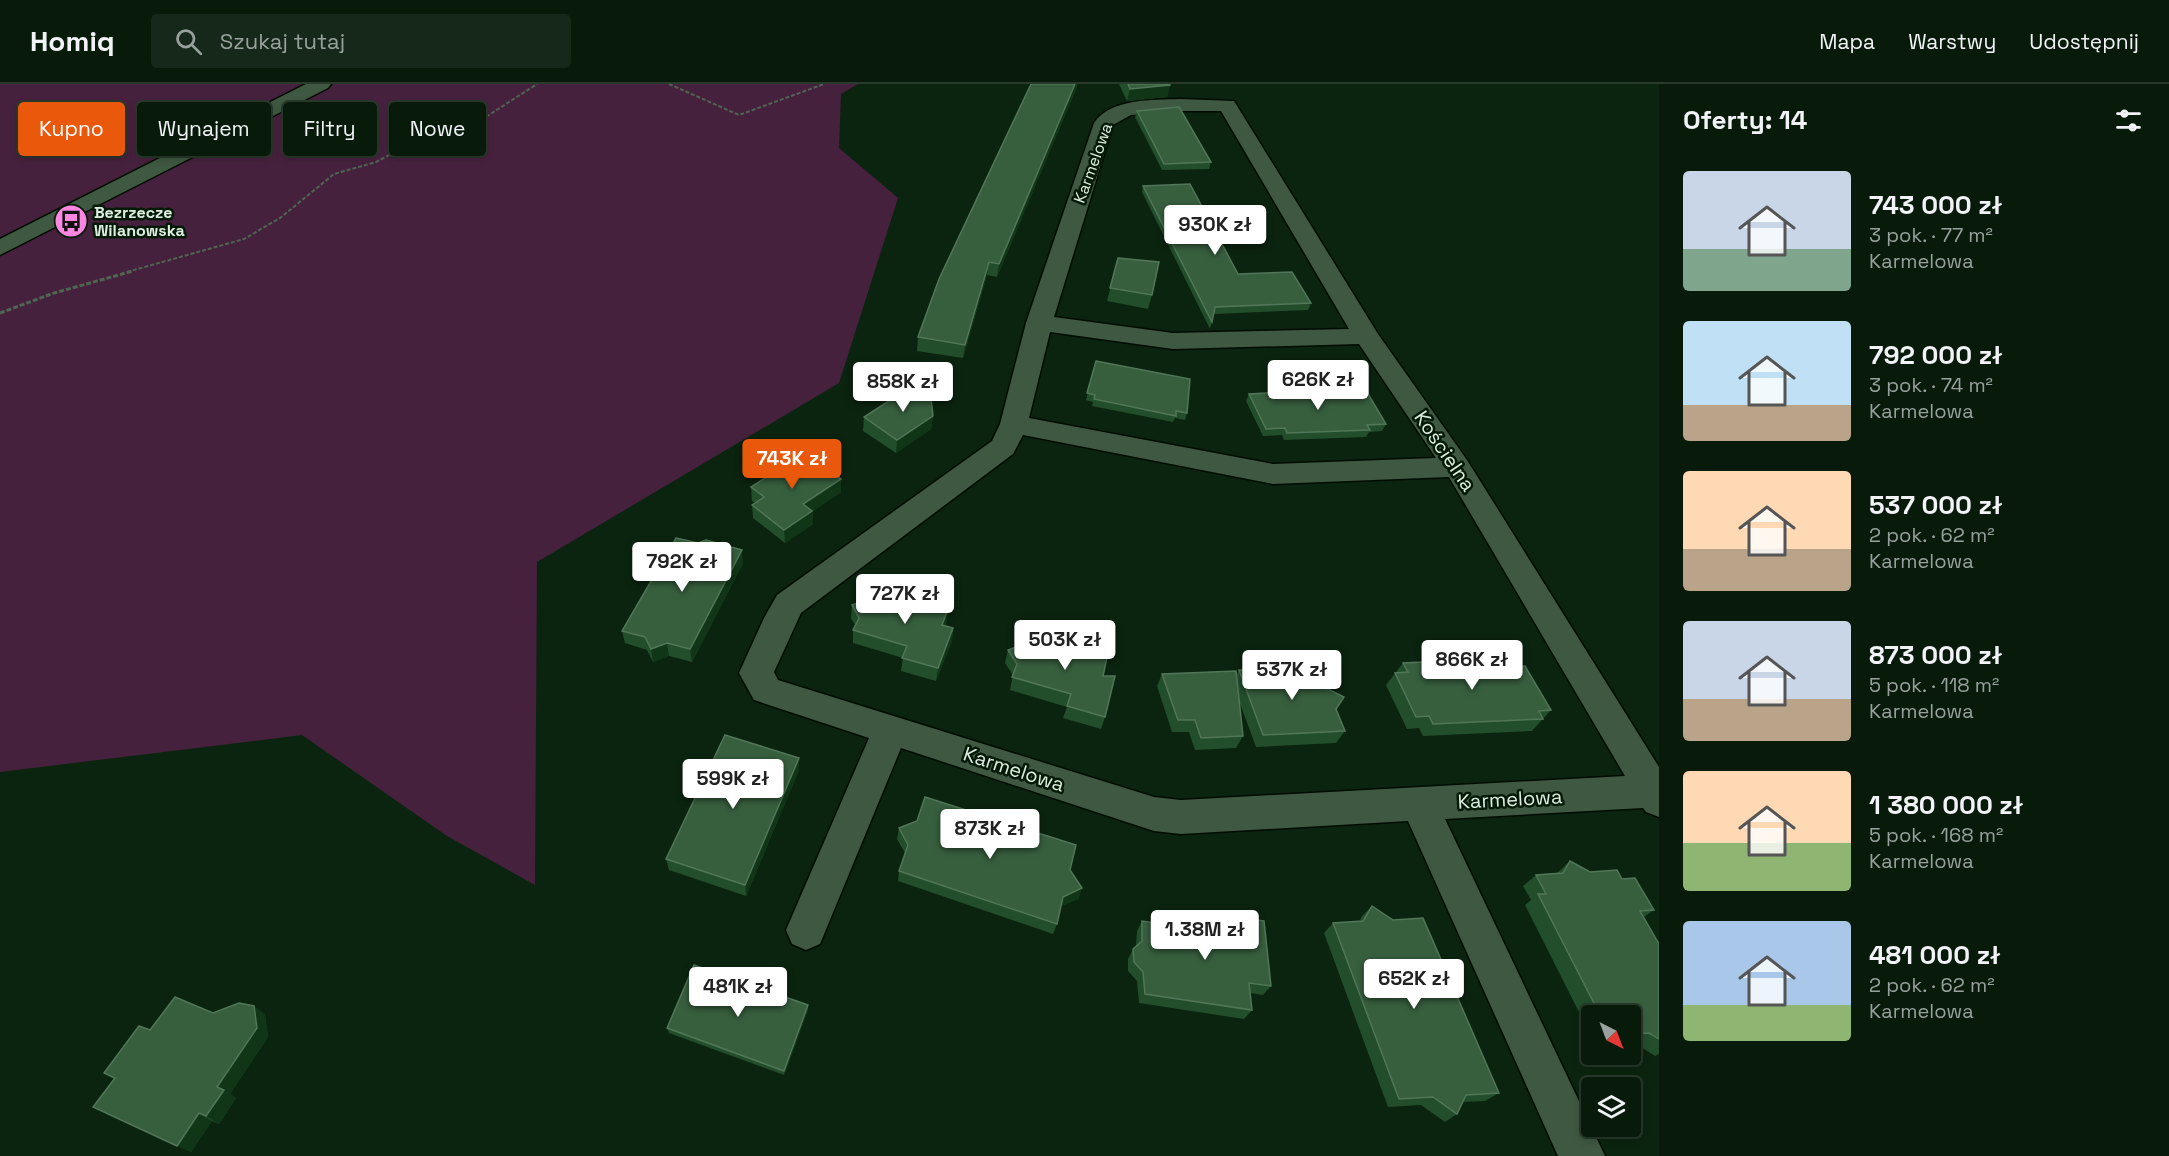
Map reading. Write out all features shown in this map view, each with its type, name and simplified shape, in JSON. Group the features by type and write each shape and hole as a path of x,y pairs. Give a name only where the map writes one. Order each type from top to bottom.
{"street":[{"path":"0,248 321,84"},
{"name":"Karmelowa","path":"1227,105 1125,109 1109,116 1104,123 1039,323 1014,424 1003,447 789,604 780,618 756,673 766,690 1154,814 1181,818 1419,804 1656,796"},
{"name":"Kościelna","path":"1227,105 1366,336 1457,467 1656,796"},
{"path":"1039,323 1173,341 1366,336"},
{"path":"1014,424 1273,474 1457,467"},
{"path":"806,930 891,729"},
{"path":"1419,804 1581,1156"}],"path":[{"path":"0,313 54,292 244,240 280,218 334,174 376,162 401,149 478,122 537,84"},
{"path":"669,84 739,115 824,84"}],"shaded area":[{"path":"0,84 858,84 841,94 839,148 898,198 839,383 537,562 535,885 447,836 302,735 0,772"}],"building":[{"path":"1031,84 1075,84 999,264 989,262 965,345 918,337 939,279"},
{"path":"1128,84 1170,84 1170,85 1130,89"},
{"path":"1179,107 1211,162 1164,164 1137,111"},
{"path":"1190,184 1238,274 1292,272 1311,303 1215,307 1212,322 1143,186"},
{"path":"1118,258 1159,262 1152,295 1110,288"},
{"path":"1096,361 1190,379 1187,413 1176,411 1176,416 1094,399 1095,395 1087,393"},
{"path":"912,386 931,398 933,416 897,440 864,417"},
{"path":"1364,387 1386,424 1367,425 1370,430 1287,433 1285,428 1266,429 1249,394 1330,390"},
{"path":"804,453 841,479 803,504 812,511 784,530 752,505 764,497 751,487"},
{"path":"676,538 698,543 706,540 742,550 690,649 667,643 651,649 645,637 622,631"},
{"path":"872,588 948,609 942,625 953,628 938,668 902,658 907,646 853,630 859,618 852,605 867,600"},
{"path":"1027,631 1108,653 1103,676 1115,676 1105,717 1067,706 1071,694 1012,677 1017,664 1008,650 1023,644"},
{"path":"1507,658 1512,667 1525,666 1551,710 1539,711 1543,719 1433,724 1429,716 1416,717 1395,673 1408,672 1403,663"},
{"path":"1317,667 1326,688 1344,697 1336,709 1345,731 1263,735 1239,670"},
{"path":"1236,671 1243,736 1201,738 1195,720 1178,720 1162,674"},
{"path":"725,735 799,758 745,885 666,859"},
{"path":"925,797 1076,845 1070,870 1082,888 1063,897 1057,924 899,871 908,845 899,828 917,821"},
{"path":"1570,861 1590,872 1617,870 1622,879 1635,878 1654,910 1640,911 1659,944 1659,1039 1649,1033 1641,1033 1641,1005 1595,1005 1538,894 1546,894 1536,875 1563,873"},
{"path":"1372,906 1393,920 1423,918 1499,1093 1466,1095 1457,1114 1433,1097 1399,1099 1333,923 1363,921"},
{"path":"1212,914 1264,921 1271,986 1249,983 1252,1010 1145,994 1143,972 1134,962 1133,949 1142,941 1142,921 1213,931"},
{"path":"694,965 808,1005 784,1071 667,1028"},
{"path":"175,997 213,1013 239,1003 254,1006 257,1028 217,1087 224,1090 206,1116 199,1113 177,1146 93,1107 115,1078 104,1073 139,1026 150,1030"}],"place":[{"name":"Bezrzecze Wilanowska","path":"71,221"}]}
